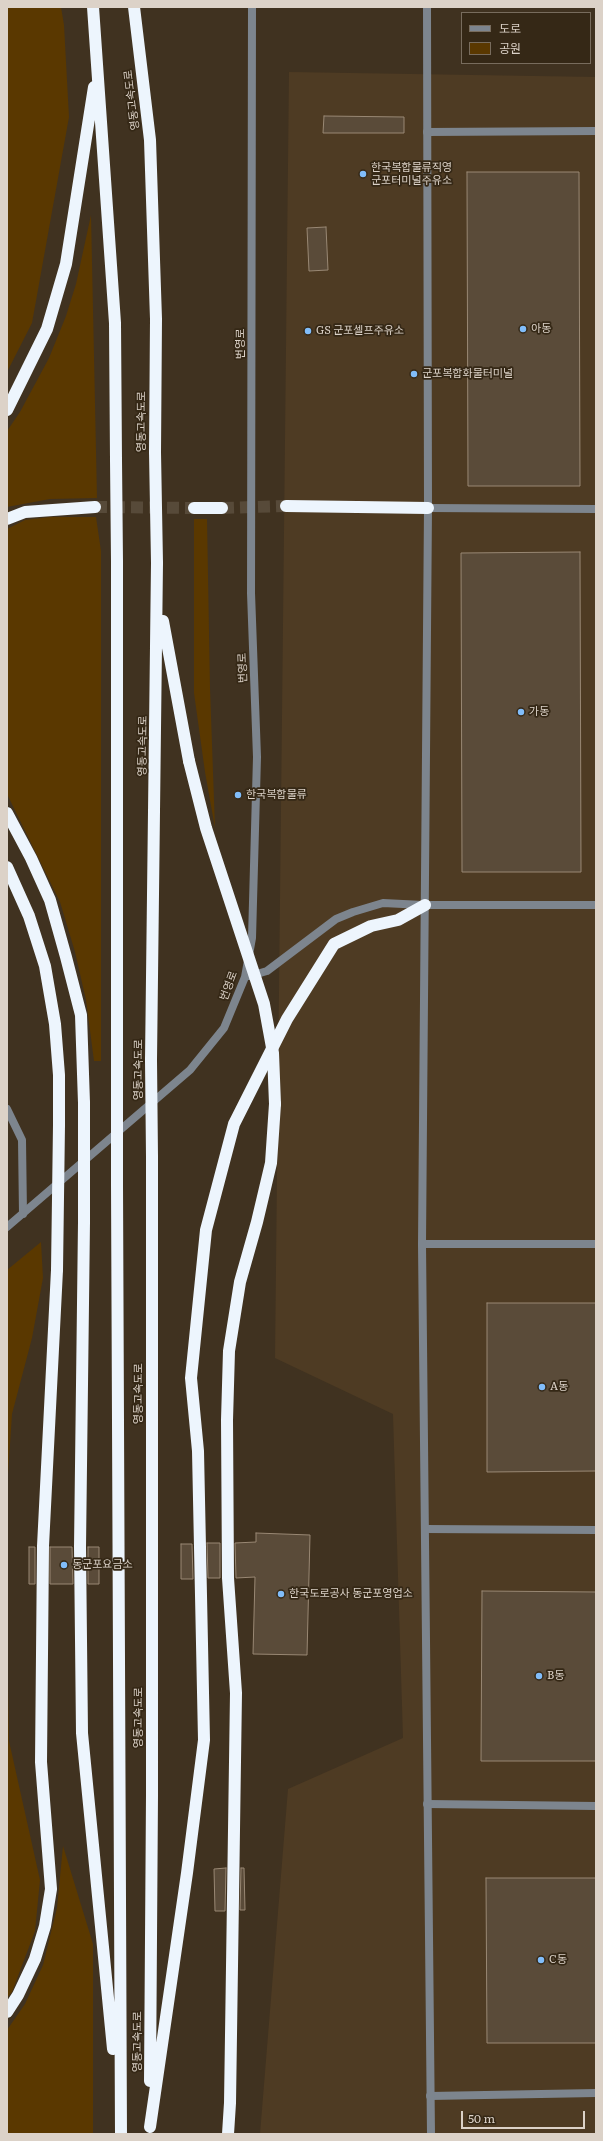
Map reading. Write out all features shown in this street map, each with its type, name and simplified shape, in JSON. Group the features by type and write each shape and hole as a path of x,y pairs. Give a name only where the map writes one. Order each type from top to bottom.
{"highway":[{"name":"영동고속도로","path":"93,7 115,323 117,562 117,1083 121,2131"},
{"name":"영동고속도로","path":"134,7 150,140 156,319 155,452 158,591 152,1060 152,1795 150,2130"},
{"path":"7,410 47,329 66,264 98,64"},
{"path":"286,506 428,508"},
{"path":"7,519 25,512 95,507"},
{"path":"194,508 222,508"},
{"path":"158,591 189,761 206,828 264,1004 273,1053 275,1104 271,1163 258,1222 240,1282 228,1351 226,1420 228,1578 236,1693 230,2103 228,2134"},
{"path":"7,813 31,858 50,900 81,1015 84,1103 80,1547 82,1733 121,2131"},
{"path":"7,867 29,916 45,966 55,1024 59,1075 57,1270 42,1561 41,1762 51,1889 45,1926 35,1959 18,1995 7,2012"},
{"path":"150,2130 187,1873 204,1740 198,1451 191,1378 206,1230 234,1124 287,1019 334,944 371,926 398,920 425,905"}],"street":[{"name":"번영로","path":"7,1227 190,1070 224,1028 245,977 252,938 258,757 251,593 252,7"},
{"path":"427,7 428,508 422,1244 431,2134"},
{"path":"427,132 596,131"},
{"path":"428,508 596,509"},
{"path":"245,977 267,971 336,920 352,912 383,903 425,905 596,905"},
{"path":"7,1109 22,1140 23,1214"},
{"path":"422,1244 596,1244"},
{"path":"425,1529 596,1530"},
{"path":"427,1804 596,1806"},
{"path":"430,2096 596,2093"}],"shaded area":[{"path":"289,72 596,77 596,2134 260,2134 288,1789 403,1738 393,1414 275,1358"}],"green space":[{"path":"7,7 61,7 64,25 69,117 32,323 7,372"},
{"path":"91,215 97,498 50,499 7,507 7,431 20,412 49,358 66,316 76,284"},
{"path":"50,517 96,517 101,551 101,1061 94,1061 86,1000 75,952 60,902 7,794 7,529 25,520"},
{"path":"194,519 207,519 210,688 215,828 205,772 194,693"},
{"path":"41,1242 43,1278 32,1338 12,1414 7,1490 7,1270"},
{"path":"7,1623 9,1741 40,1880 35,1931 12,1992 7,1998"},
{"path":"63,1846 93,1944 93,2134 7,2134 7,2030 25,2004 43,1965 57,1908"}],"building":[{"path":"324,116 404,117 404,133 323,133"},
{"name":"아동","path":"467,172 579,172 580,486 468,486"},
{"path":"326,227 328,270 309,271 307,228"},
{"name":"가동","path":"580,552 581,872 462,872 461,553"},
{"name":"A동","path":"487,1303 596,1303 596,1471 487,1472"},
{"name":"한국도로공사 동군포영업소","path":"256,1533 310,1535 307,1655 253,1654 255,1577 236,1578 235,1543 256,1542"},
{"path":"207,1543 220,1543 220,1578 208,1578"},
{"path":"181,1544 192,1544 193,1579 181,1579"},
{"path":"29,1547 35,1547 35,1584 29,1584"},
{"path":"50,1547 72,1547 73,1584 50,1584"},
{"path":"88,1547 99,1547 99,1584 88,1584"},
{"name":"B동","path":"482,1591 596,1592 596,1761 481,1761"},
{"path":"226,1868 225,1911 215,1911 214,1869"},
{"path":"241,1868 244,1868 245,1910 240,1910"},
{"name":"C동","path":"486,1878 596,1878 596,2043 487,2043"}],"tunnel":[{"path":"222,508 286,506"},
{"path":"95,507 194,508"}],"place":[{"name":"한국복합물류직영 군포터미널주유소","path":"363,174"},
{"name":"아동","path":"523,329"},
{"name":"GS 군포셀프주유소","path":"308,331"},
{"name":"군포복합화물터미널","path":"414,374"},
{"name":"가동","path":"521,712"},
{"name":"한국복합물류","path":"238,795"},
{"name":"A동","path":"542,1387"},
{"name":"동군포요금소","path":"64,1565"},
{"name":"한국도로공사 동군포영업소","path":"281,1594"},
{"name":"B동","path":"539,1676"},
{"name":"C동","path":"541,1960"}]}
